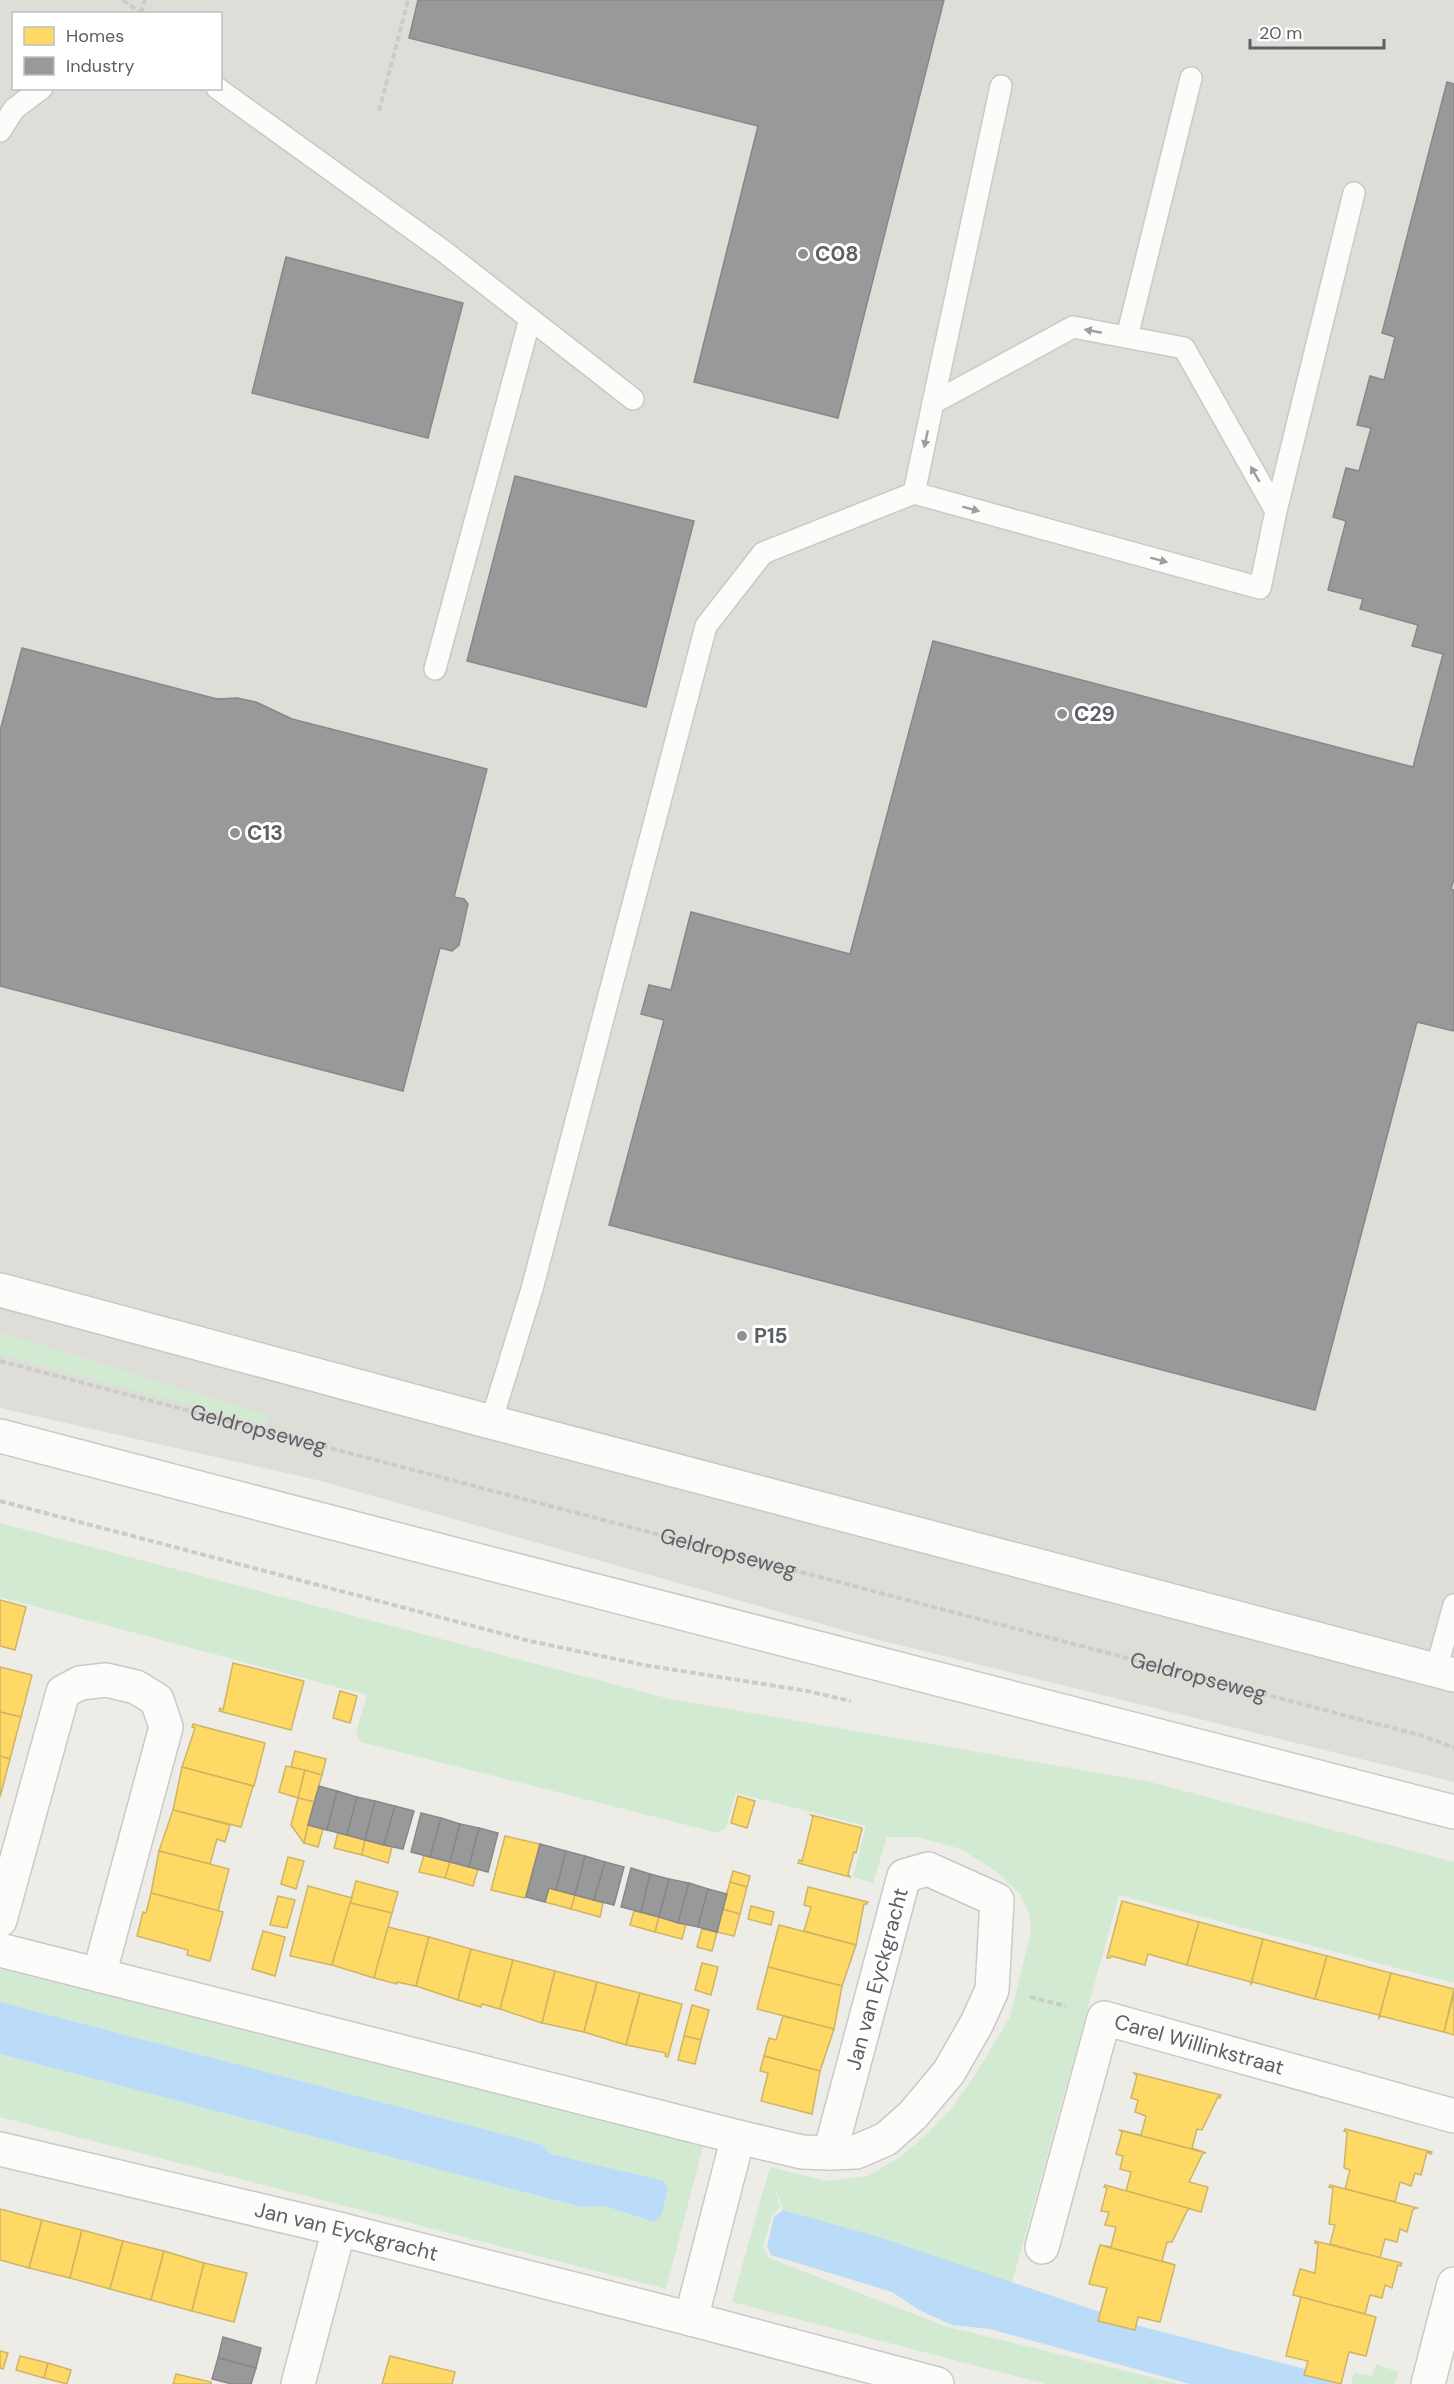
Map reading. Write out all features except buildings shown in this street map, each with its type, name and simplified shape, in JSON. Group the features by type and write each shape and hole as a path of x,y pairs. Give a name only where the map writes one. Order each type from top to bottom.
{"street":[{"path":"0,1290 491,1422 1445,1672"},
{"path":"0,1436 366,1533 1077,1713 1454,1812"},
{"path":"0,1920 63,1692 80,1683 106,1680 136,1687 157,1700 166,1727 99,1975"},
{"name":"Jan van Eyckgracht","path":"0,1950 738,2137 802,2152 830,2153 856,2152 886,2139 913,2115 949,2072 977,2023 992,1990 997,1900 928,1869 904,1876 830,2153"},
{"name":"Carel Willinkstraat","path":"1042,2247 1104,2018 1454,2116"},
{"path":"691,2319 738,2137"},
{"name":"Jan van Eyckgracht","path":"0,2148 339,2229 691,2319 895,2379 937,2384"},
{"path":"298,2384 339,2229"},
{"path":"1428,2384 1454,2284"}],"lane":[{"path":"1127,337 1191,78"},
{"path":"914,493 1001,86"},
{"path":"0,131 14,109 39,90"},
{"path":"220,90 442,250 633,399"},
{"path":"491,1422 532,1289 706,626 763,553 914,493 1260,588 1276,511 1354,193"},
{"path":"435,669 530,319"},
{"path":"933,403 1072,327 1184,348 1276,511"},
{"path":"1445,1672 1454,1605"}],"path":[{"path":"123,0 140,12"},
{"path":"379,111 408,0"},
{"name":"Geldropseweg","path":"0,1361 1388,1727 1454,1748"},
{"path":"0,1501 530,1641 644,1665 807,1691 852,1701"},
{"path":"992,1990 1049,2000 1104,2018"}],"shaded area":[{"path":"0,0 1454,0 1454,1782 871,1638 317,1480 0,1408"}],"green space":[{"path":"0,1332 267,1415 265,1425 0,1355"},
{"path":"0,1523 670,1699 1146,1781 1454,1862 1454,1983 1119,1895 1012,2283 876,2236 783,2210 774,2183 780,2208 772,2215 763,2247 769,2258 945,2326 1179,2384 1046,2384 732,2302 770,2167 827,2181 868,2176 900,2157 927,2134 950,2110 973,2078 1010,2017 1031,1932 1030,1915 1020,1894 997,1872 961,1849 917,1837 887,1837 873,1883 853,1877 866,1826 736,1793 726,1828 718,1833 360,1742 356,1732 367,1695 0,1597"},
{"path":"0,1958 703,2147 666,2289 0,2117 0,2054 581,2207 604,2206 653,2222 661,2216 668,2191 663,2181 551,2154 540,2144 0,2002"},
{"path":"1376,2364 1399,2372 1395,2384 1351,2384 1354,2373 1372,2376"}],"water":[{"path":"0,2002 540,2144 551,2154 664,2181 668,2190 661,2216 654,2222 604,2206 581,2207 0,2054"},
{"path":"783,2210 876,2236 1100,2312 1098,2321 1134,2330 1136,2325 1305,2369 1305,2375 1337,2384 1190,2384 990,2329 952,2325 921,2311 892,2292 771,2255 767,2246 774,2217"}],"place":[{"name":"C08","path":"803,254"},
{"name":"C29","path":"1062,714"},
{"name":"C13","path":"235,833"},
{"name":"P15","path":"742,1336"}]}
